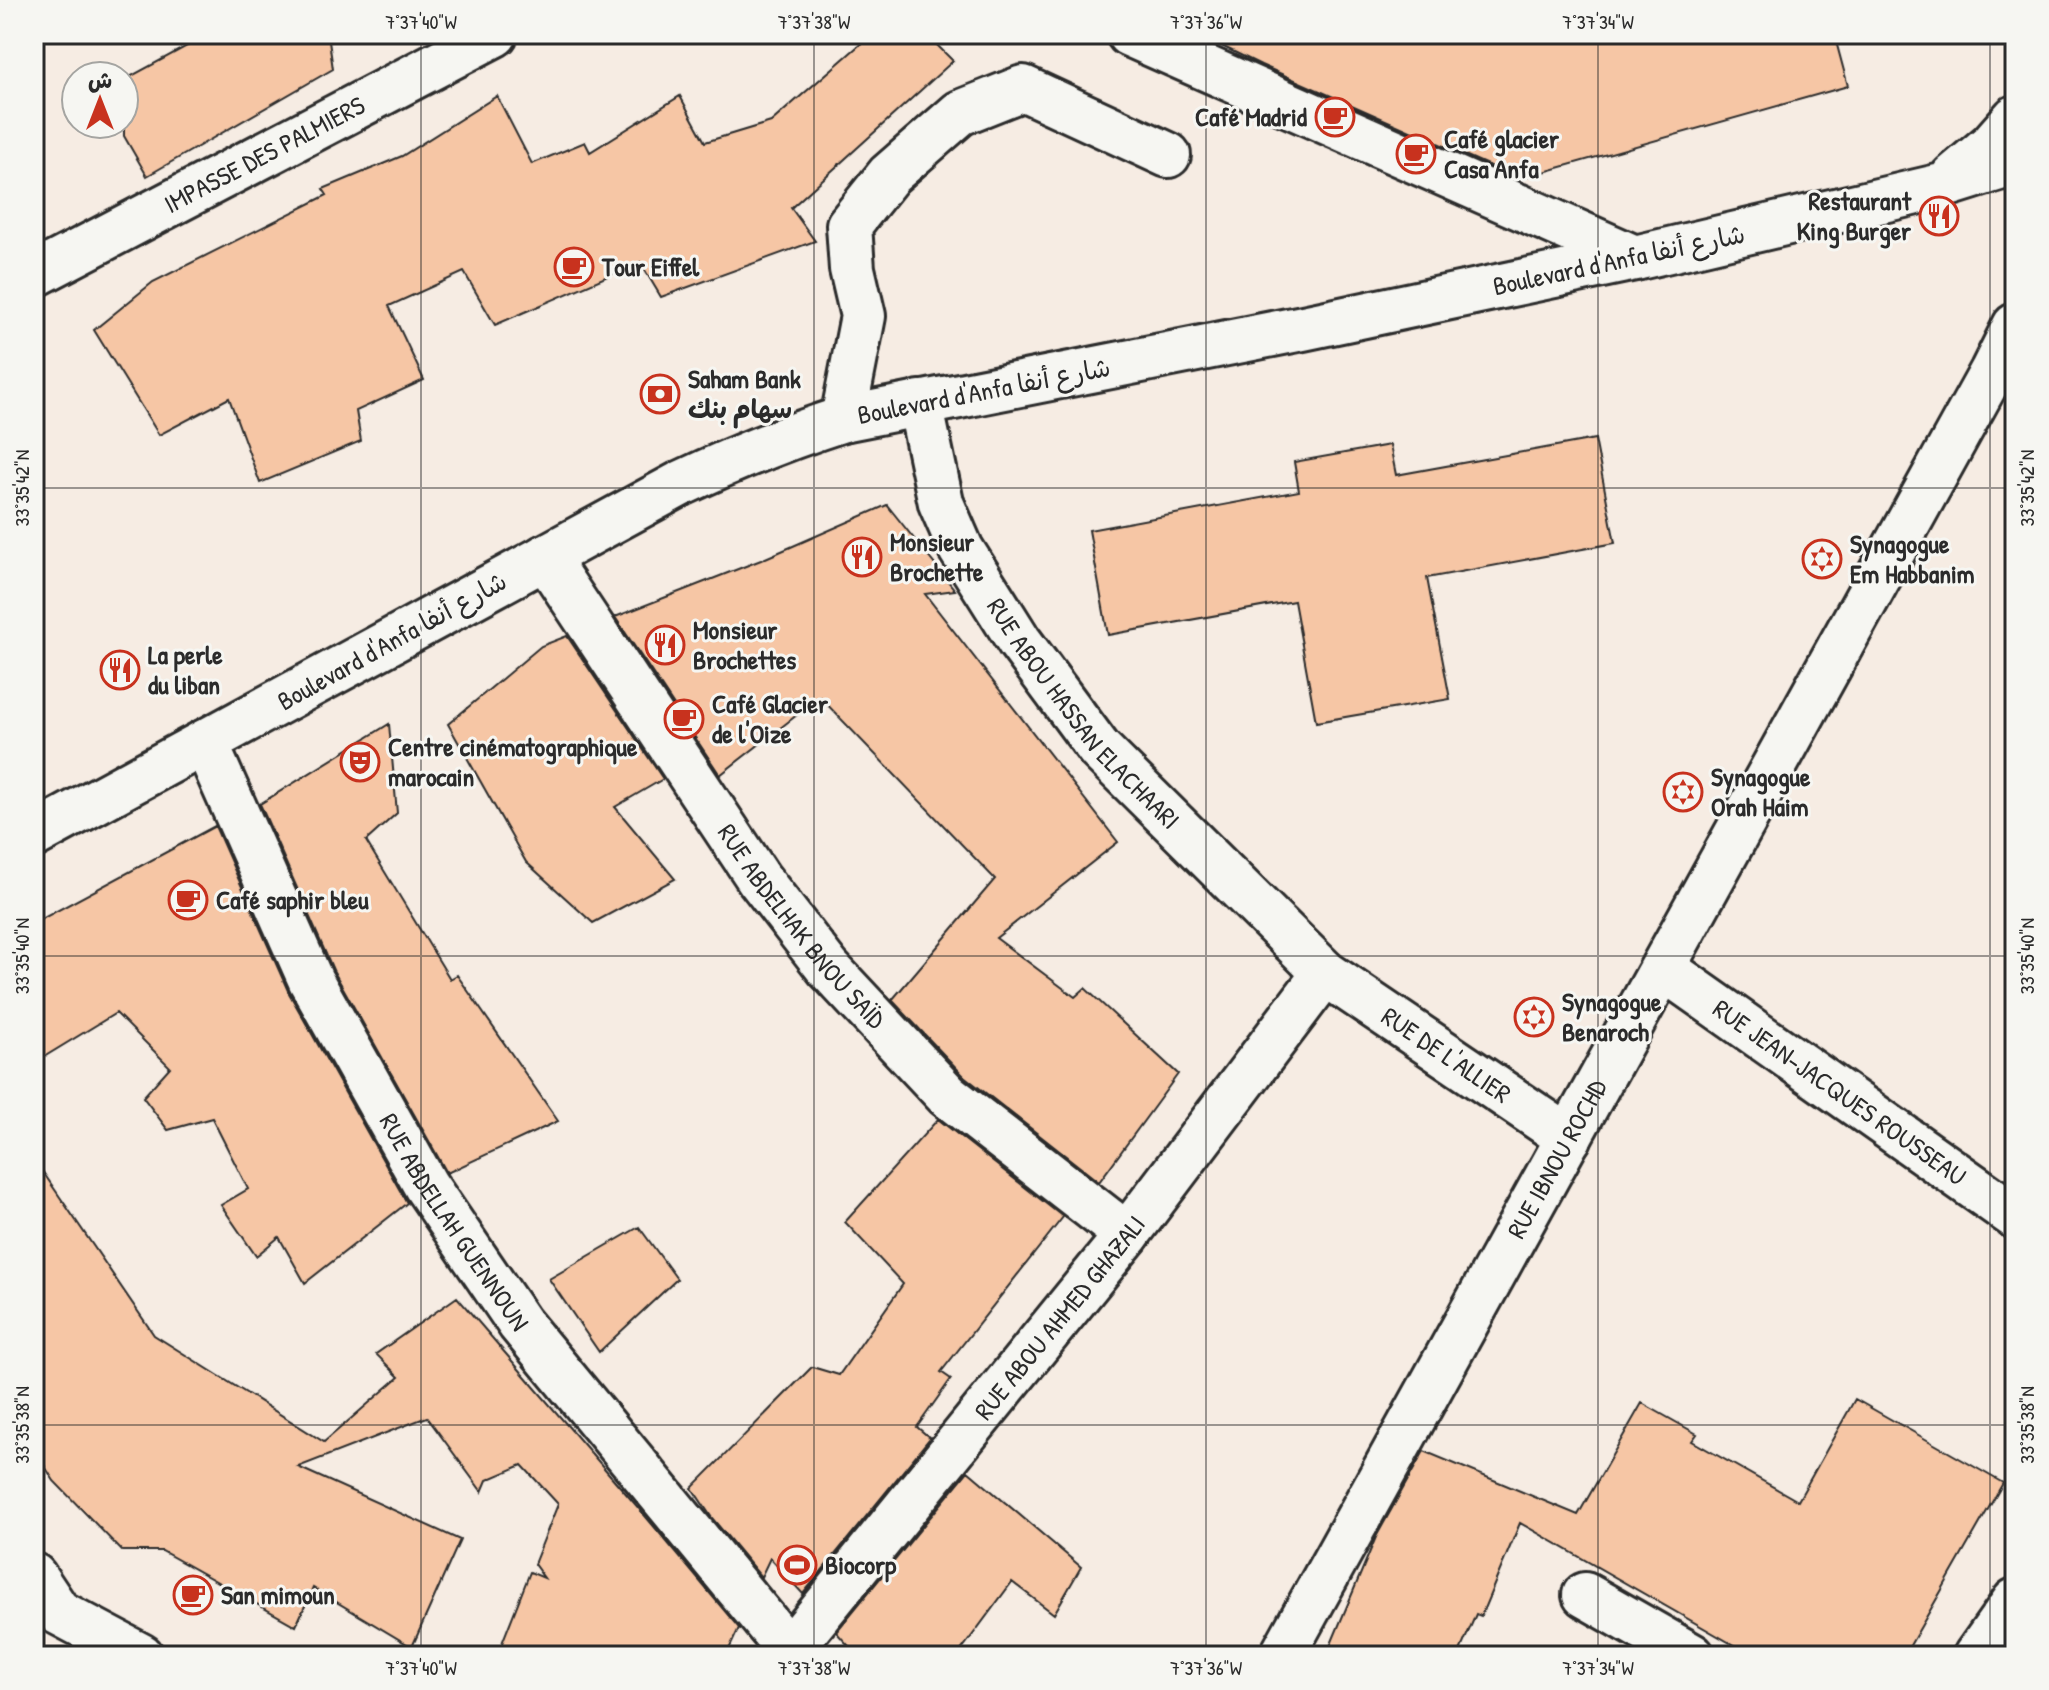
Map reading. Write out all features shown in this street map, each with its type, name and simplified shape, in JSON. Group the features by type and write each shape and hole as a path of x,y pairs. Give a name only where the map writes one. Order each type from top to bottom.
{"street":[{"name":"IMPASSE DES PALMIERS","path":"34,275 495,34"},
{"path":"1129,34 1635,258"},
{"path":"843,419 863,316 852,269 849,225 889,175 960,113 1023,88 1168,155"},
{"path":"1942,186 1992,144 2015,118"},
{"name":"Boulevard d'Anfa شارع أنفا","path":"34,835 680,484 736,457 795,434 843,419 1303,328 1635,258 1942,186 2015,164"},
{"name":"RUE IBNOU ROCHD","path":"1282,1656 1663,968 2004,380 2015,326"},
{"name":"RUE ABOU HASSAN ELACHAARI","path":"920,403 941,503 961,549 1019,641 1099,749 1325,973"},
{"name":"RUE ABDELHAK BNOU SAÏD","path":"545,557 759,879 828,968 947,1095 1127,1235"},
{"name":"RUE ABDELLAH GUENNOUN","path":"205,742 311,981 426,1186 520,1324 787,1652"},
{"name":"RUE JEAN-JACQUES ROUSSEAU","path":"1663,968 2015,1216"},
{"name":"RUE DE L'ALLIER","path":"1325,973 1569,1138"},
{"name":"RUE ABOU AHMED GHAZALI","path":"787,1652 1127,1235 1325,973"},
{"path":"34,1576 46,1621 141,1656"},
{"path":"1585,1595 1692,1656"},
{"path":"1976,1656 2015,1601"}],"building":[{"path":"209,34 328,34 333,69 147,176 126,140 140,140 140,71"},
{"path":"872,34 926,34 953,61 791,208 815,241 661,297 640,262 495,325 464,272 389,306 424,380 356,411 361,441 260,483 229,398 159,435 94,330 153,282 327,195 323,189 402,156 497,96 532,164 585,142 590,152 680,96 705,142 771,122"},
{"path":"1197,34 1834,34 1848,86 1519,179"},
{"path":"1595,439 1615,543 1427,578 1450,699 1316,722 1294,601 1108,635 1089,530 1299,491 1294,462 1390,445 1396,475"},
{"path":"887,505 955,590 925,594 1118,842 996,938 1075,997 1085,988 1178,1074 1099,1182 964,1076 892,1000 995,879 820,697 720,775 615,617 761,560"},
{"path":"567,636 663,779 615,807 675,879 593,923 526,862 448,724 541,646"},
{"path":"389,724 397,813 366,841 450,979 457,975 558,1121 447,1173 333,970 260,804"},
{"path":"215,826 289,993 407,1203 305,1283 279,1237 256,1256 221,1205 248,1189 212,1118 168,1130 143,1097 170,1067 116,1013 34,1063 34,923"},
{"path":"938,1119 1063,1217 941,1372 951,1379 917,1427 930,1438 803,1594 770,1558 761,1577 712,1518 692,1488 812,1367 839,1375 903,1284 845,1222"},
{"path":"34,1159 154,1335 324,1442 399,1377 376,1354 457,1297 739,1628 726,1656 497,1656 530,1572 544,1578 534,1564 558,1504 522,1465 487,1480 482,1492 427,1417 298,1467 460,1540 412,1647 313,1588 296,1626 162,1551 122,1551 54,1481 34,1449"},
{"path":"639,1227 677,1279 599,1352 549,1279"},
{"path":"1855,1399 2003,1483 1904,1656 1753,1656 1520,1523 1481,1616 1476,1614 1458,1656 1326,1656 1376,1537 1424,1451 1578,1515 1642,1403 1697,1434 1692,1441 1798,1501"},
{"path":"968,1471 1081,1567 1054,1614 1012,1582 957,1656 858,1656 836,1632"}],"place":[{"name":"Café Madrid","path":"1335,117"},
{"name":"Café glacier Casa Anfa","path":"1416,154"},
{"name":"Restaurant King Burger","path":"1939,216"},
{"name":"Tour Eiffel","path":"574,267"},
{"name":"Saham Bank سهام بنك","path":"660,394"},
{"name":"Monsieur Brochette","path":"862,557"},
{"name":"Synagogue Em Habbanim","path":"1822,559"},
{"name":"Monsieur Brochettes","path":"665,645"},
{"name":"La perle du liban","path":"120,670"},
{"name":"Café Glacier de l'Oize","path":"684,719"},
{"name":"Centre cinématographique marocain","path":"360,762"},
{"name":"Synagogue Orah Haim","path":"1683,792"},
{"name":"Café saphir bleu","path":"188,900"},
{"name":"Synagogue Benaroch","path":"1534,1017"},
{"name":"Biocorp","path":"797,1565"},
{"name":"San mimoun","path":"193,1595"}]}
